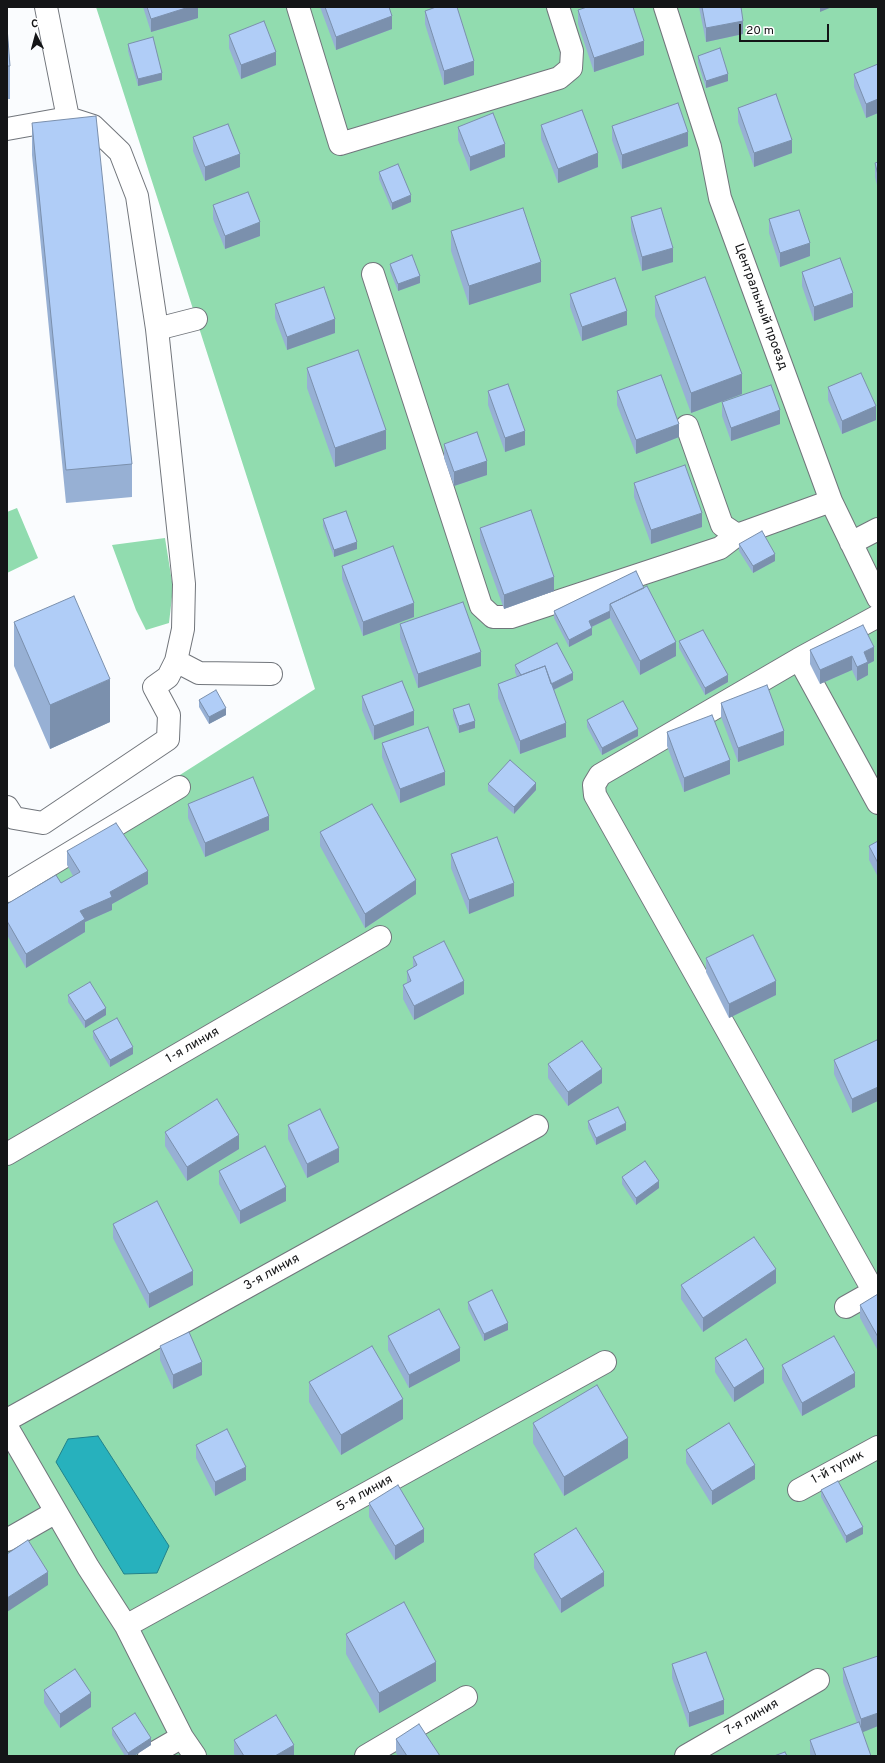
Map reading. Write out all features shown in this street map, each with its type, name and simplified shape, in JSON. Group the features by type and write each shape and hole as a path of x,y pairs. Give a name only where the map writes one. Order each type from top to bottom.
{"lane":[{"path":"46,7 68,118"},
{"path":"298,7 340,144 558,78 571,68 572,51 558,7"},
{"name":"Центральный проезд","path":"665,7 710,147 720,198 831,501 878,598"},
{"path":"7,129 68,118 93,126 120,152 137,196 157,329 184,584 183,629 176,661 168,677 154,687 169,715 168,739 42,823 14,818 7,807"},
{"path":"373,274 481,606 493,617 511,617 720,548 737,535 831,501"},
{"path":"157,329 196,319"},
{"path":"687,426 722,525 737,535"},
{"path":"851,543 878,529"},
{"path":"846,1307 876,1291 595,795 594,785 600,775 799,659 878,616"},
{"path":"799,659 878,803"},
{"path":"176,661 199,672 271,674"},
{"path":"7,891 180,787"},
{"name":"1-я линия","path":"7,1154 380,937"},
{"name":"3-я линия","path":"7,1420 537,1126"},
{"name":"5-я линия","path":"126,1626 605,1362"},
{"path":"7,1427 56,1512 126,1626 182,1737 195,1756"},
{"name":"1-й тупик","path":"799,1490 878,1447"},
{"path":"7,1540 56,1512"},
{"name":"7-я линия","path":"686,1756 818,1680"},
{"path":"366,1756 466,1697"},
{"path":"149,1756 182,1737"}],"green space":[{"path":"96,7 878,7 878,1756 7,1756 7,885 315,689"},
{"path":"17,508 38,558 7,573 7,512"},
{"path":"165,538 173,588 169,623 146,630 136,610 112,545"}],"water":[{"path":"98,1436 169,1546 157,1573 124,1574 56,1462 68,1439"}],"building":[{"path":"147,7 189,7 151,19"},
{"path":"325,7 389,7 392,16 336,37"},
{"path":"436,7 457,7 474,61 444,71 425,11"},
{"path":"587,7 633,7 644,41 594,58 578,10"},
{"path":"702,7 741,7 743,21 706,28"},
{"path":"264,21 276,52 241,65 229,35"},
{"path":"7,27 10,66 7,66"},
{"path":"153,37 162,73 138,79 128,44"},
{"path":"720,48 728,74 706,81 698,56"},
{"path":"878,64 878,99 866,104 854,74"},
{"path":"776,94 792,140 754,153 738,108"},
{"path":"678,103 688,132 622,155 612,126"},
{"path":"582,110 598,153 558,169 541,125"},
{"path":"493,113 505,144 470,157 458,127"},
{"path":"96,116 132,464 66,470 32,123"},
{"path":"228,124 240,154 205,167 193,137"},
{"path":"878,162 878,175 875,163"},
{"path":"398,164 411,195 392,203 379,172"},
{"path":"248,192 260,222 225,236 213,205"},
{"path":"523,208 541,262 469,286 451,231"},
{"path":"661,208 673,248 642,257 631,217"},
{"path":"799,210 810,243 780,253 769,219"},
{"path":"412,255 420,276 398,284 390,264"},
{"path":"840,258 853,293 814,307 802,272"},
{"path":"705,277 742,374 691,393 655,296"},
{"path":"615,278 627,311 582,327 570,294"},
{"path":"324,287 335,319 287,337 275,304"},
{"path":"358,350 386,430 335,448 307,368"},
{"path":"861,373 876,406 842,421 828,387"},
{"path":"661,375 679,424 636,440 617,391"},
{"path":"508,384 525,431 505,438 488,391"},
{"path":"771,385 780,410 731,428 722,402"},
{"path":"477,432 487,461 454,472 444,444"},
{"path":"685,465 702,513 651,530 634,483"},
{"path":"531,510 554,577 504,595 480,528"},
{"path":"346,511 357,542 334,550 323,519"},
{"path":"762,531 775,554 753,566 739,544"},
{"path":"393,546 414,603 363,622 342,566"},
{"path":"636,571 644,588 610,604 610,611 589,621 592,628 569,640 554,611"},
{"path":"647,586 676,642 640,661 610,604"},
{"path":"74,596 110,679 50,705 14,622"},
{"path":"463,602 481,652 418,674 400,624"},
{"path":"863,625 874,647 864,652 868,662 857,667 852,656 820,670 810,650"},
{"path":"703,630 728,675 705,688 679,641"},
{"path":"557,643 573,673 551,684 545,666 521,675 515,665"},
{"path":"545,666 566,723 520,741 498,684"},
{"path":"402,681 414,711 374,726 362,696"},
{"path":"767,685 784,731 738,748 721,703"},
{"path":"216,690 226,708 209,717 199,700"},
{"path":"623,701 638,729 602,748 587,720"},
{"path":"469,704 475,721 459,726 453,709"},
{"path":"712,715 730,760 684,778 667,732"},
{"path":"428,727 445,772 400,789 382,743"},
{"path":"510,760 536,783 514,807 488,784"},
{"path":"253,777 269,816 205,843 188,804"},
{"path":"372,804 416,880 365,914 320,832"},
{"path":"116,823 148,871 110,892 112,897 80,911 85,919 26,954 7,921 7,904 56,875 61,883 80,872 67,851"},
{"path":"497,837 514,883 469,900 451,854"},
{"path":"878,841 878,863 869,846"},
{"path":"753,935 776,981 729,1004 706,958"},
{"path":"444,941 464,981 414,1006 403,985 411,981 407,971 417,965 413,957"},
{"path":"90,982 106,1008 85,1021 68,995"},
{"path":"117,1018 133,1047 110,1060 93,1031"},
{"path":"877,1040 878,1087 852,1099 834,1060"},
{"path":"582,1041 602,1069 568,1092 548,1064"},
{"path":"217,1099 239,1135 187,1167 165,1132"},
{"path":"618,1107 626,1123 596,1138 588,1121"},
{"path":"320,1109 339,1148 307,1164 288,1125"},
{"path":"265,1146 286,1187 240,1211 219,1171"},
{"path":"645,1161 659,1181 636,1198 622,1177"},
{"path":"157,1201 193,1271 149,1294 113,1224"},
{"path":"754,1237 776,1269 703,1318 681,1285"},
{"path":"492,1290 508,1323 484,1334 468,1302"},
{"path":"878,1294 878,1337 860,1305"},
{"path":"439,1309 460,1348 409,1375 388,1336"},
{"path":"189,1332 202,1362 173,1375 160,1346"},
{"path":"834,1336 855,1373 802,1403 782,1365"},
{"path":"746,1339 764,1369 734,1388 715,1358"},
{"path":"372,1346 403,1399 341,1435 309,1382"},
{"path":"597,1385 628,1438 564,1477 533,1423"},
{"path":"729,1423 755,1465 712,1491 686,1450"},
{"path":"227,1429 246,1467 215,1482 196,1445"},
{"path":"838,1481 863,1527 846,1536 821,1490"},
{"path":"398,1485 424,1529 395,1546 369,1503"},
{"path":"576,1528 604,1572 561,1599 534,1554"},
{"path":"28,1540 48,1572 7,1598 7,1554"},
{"path":"404,1602 436,1662 379,1693 346,1634"},
{"path":"706,1652 724,1700 689,1713 672,1664"},
{"path":"878,1656 878,1713 861,1719 843,1668"},
{"path":"75,1669 91,1693 60,1714 44,1690"},
{"path":"135,1713 151,1738 128,1753 112,1728"},
{"path":"276,1715 294,1745 275,1756 244,1756 234,1740"},
{"path":"859,1722 871,1756 816,1756 810,1740"},
{"path":"419,1724 440,1756 407,1756 396,1739"},
{"path":"785,1752 787,1756 774,1756"}]}
